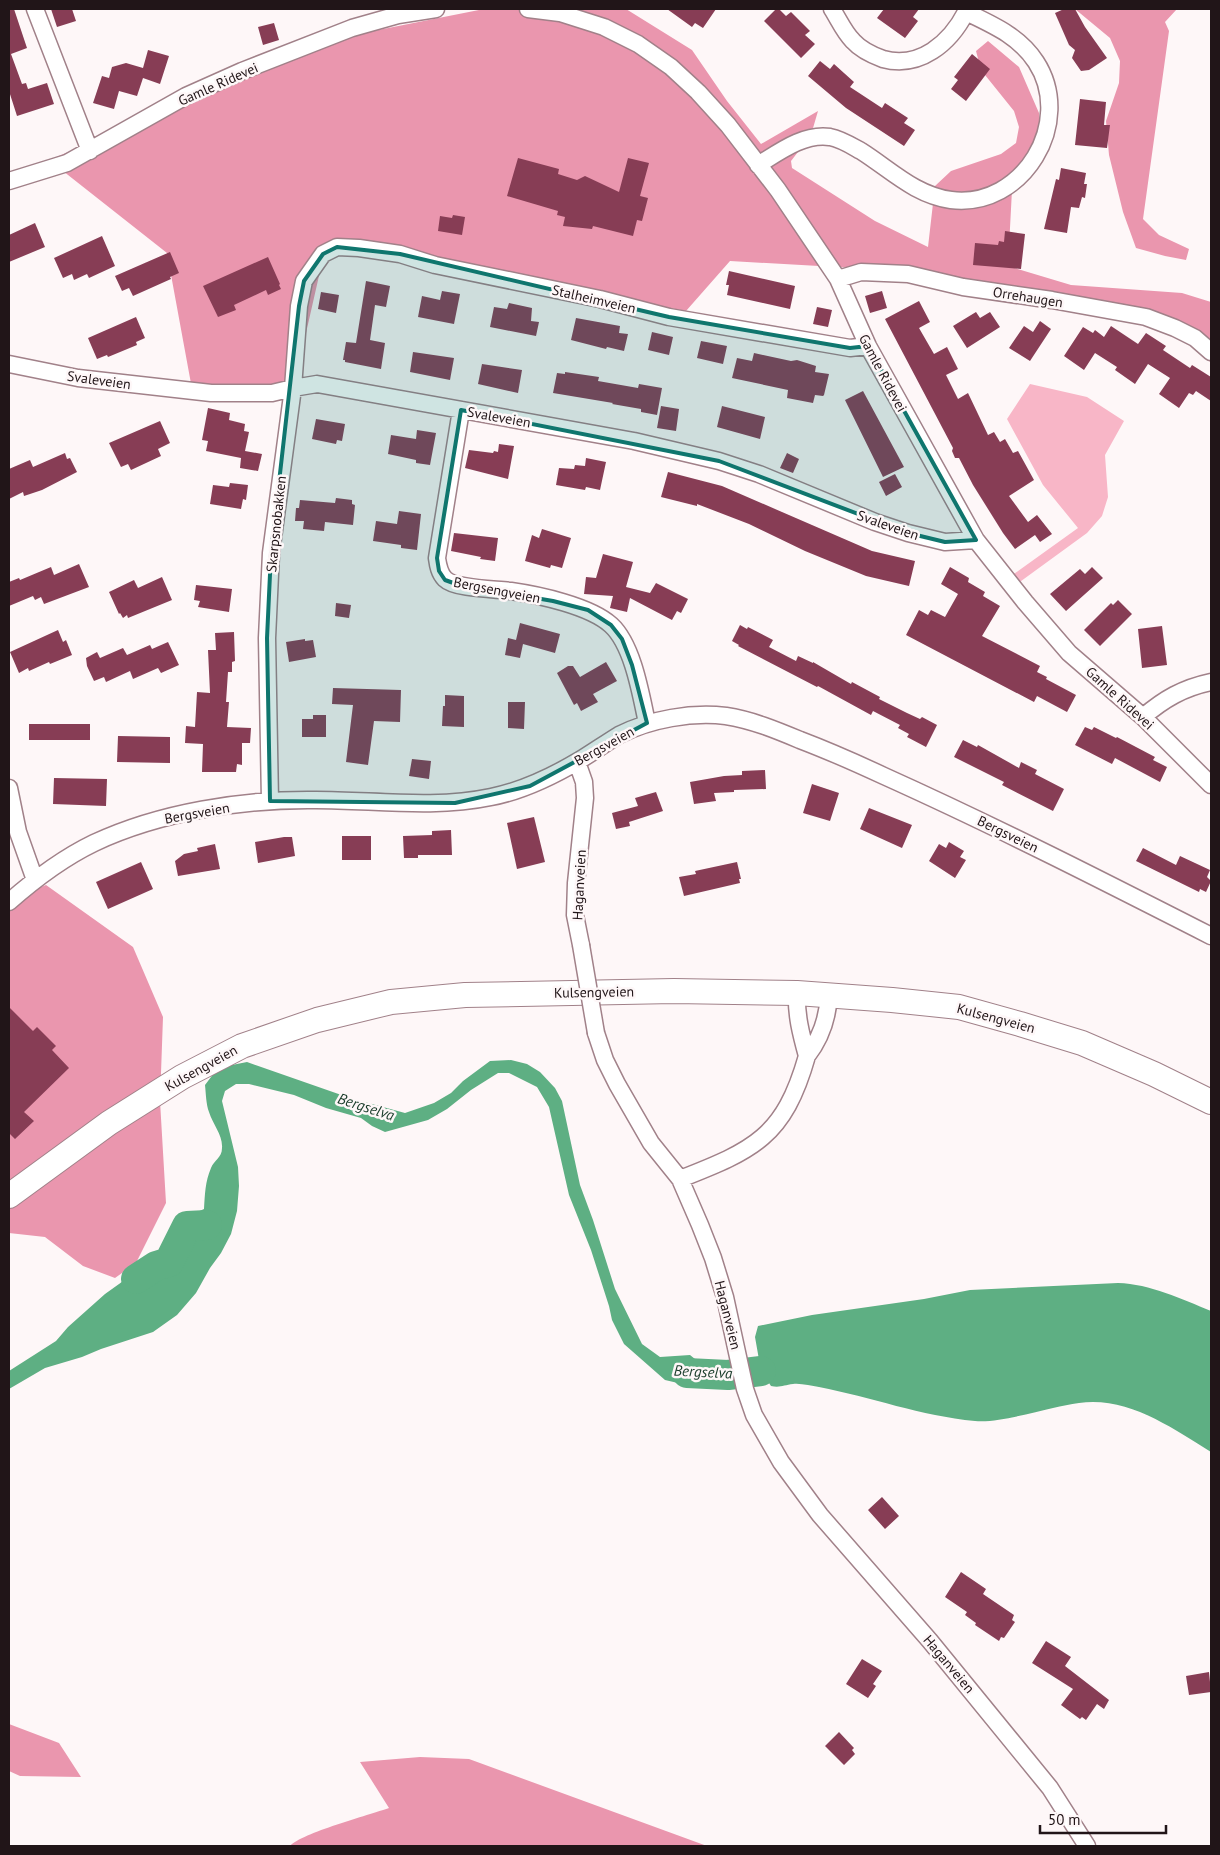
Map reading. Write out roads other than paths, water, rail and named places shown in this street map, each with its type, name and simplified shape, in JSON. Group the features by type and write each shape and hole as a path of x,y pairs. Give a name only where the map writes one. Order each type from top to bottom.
{"main road":[{"name":"Kulsengveien","path":"9,1196 109,1123 182,1077 242,1046 317,1020 391,1002 465,995 664,992 797,993 829,994 959,1007 1082,1043 1154,1074 1211,1102"}],"street":[{"path":"35,9 90,150"},
{"name":"Gamle Ridevei","path":"9,182 68,163 186,96 242,71 352,28 398,15 436,9"},
{"name":"Gamle Ridevei","path":"528,9 560,13 604,27 638,44 664,62 698,92 728,125 778,190 838,278 868,346 976,540 1025,602 1069,653 1143,717 1211,784"},
{"path":"758,166 802,140 818,136 830,137 852,146 916,189 933,196 951,200 969,200 986,197 1009,186 1024,173 1041,148 1050,118 1045,80 1030,53 1018,41 999,28 966,12 951,35 931,52 912,60 896,62 876,57 853,42 832,9"},
{"name":"Stalheimveien","path":"323,254 336,246 400,254 435,265 600,299 668,317 850,348 868,346"},
{"name":"Skarpsnobakken","path":"270,801 267,638 271,553 293,388 304,281 323,254"},
{"name":"Orrehaugen","path":"838,278 860,272 908,274 963,286 1146,317 1188,335 1211,352"},
{"name":"Svaleveien","path":"9,364 78,378 211,394 272,393 317,384 634,441 719,461 759,474 875,522 908,533 945,542 976,540"},
{"name":"Bergsengveien","path":"462,410 437,558 439,571 445,580 459,585 513,592 588,610 611,625 622,639 632,665 647,723"},
{"path":"1143,717 1161,702 1178,693 1211,682"},
{"name":"Bergsveien","path":"9,902 34,880 92,844 166,817 270,801 456,803 494,797 530,786 577,762 619,735 647,723 700,714 728,716 764,725 846,758 932,797 1211,936"},
{"name":"Haganveien","path":"577,762 584,782 585,798 576,883 575,915 596,1033 605,1060 617,1084 651,1143 680,1179 713,1258 725,1297 745,1389 754,1415 799,1488 930,1642 1050,1788 1087,1846"},
{"path":"9,788 18,832 34,880"},
{"path":"797,993 798,1027 807,1056"},
{"path":"680,1179 740,1153 756,1143 781,1118 792,1100 807,1056 817,1042 826,1019 829,994"}],"water":[{"path":"511,1060 527,1064 540,1072 555,1088 562,1101 580,1185 615,1289 642,1344 660,1357 690,1355 705,1367 727,1369 729,1379 717,1380 695,1387 665,1380 624,1344 612,1320 591,1250 569,1195 549,1107 537,1087 509,1073 498,1073 428,1120 385,1132 361,1118 326,1108 294,1095 249,1084 236,1084 225,1091 222,1101 238,1167 237,1211 231,1234 196,1293 177,1315 153,1332 45,1368 9,1389 9,1371 56,1341 68,1327 105,1294 133,1274 147,1260 170,1259 178,1245 186,1220 204,1209 208,1178 212,1165 221,1154 222,1148 221,1139 208,1109 206,1099 205,1085 214,1073 227,1066 247,1062 350,1098 405,1113 434,1103 451,1093 463,1081 490,1061"},
{"path":"1118,1283 1154,1289 1211,1311 1211,1452 1149,1416 1115,1404 1079,1403 1003,1419 975,1421 916,1411 838,1391 806,1385 771,1386 761,1371 755,1337 758,1326 812,1315 924,1299 970,1290"}],"waterway":[{"path":"136,1279 156,1266 169,1262 187,1226 207,1225"},
{"name":"Bergselva","path":"687,1373 728,1375 761,1371"}]}
